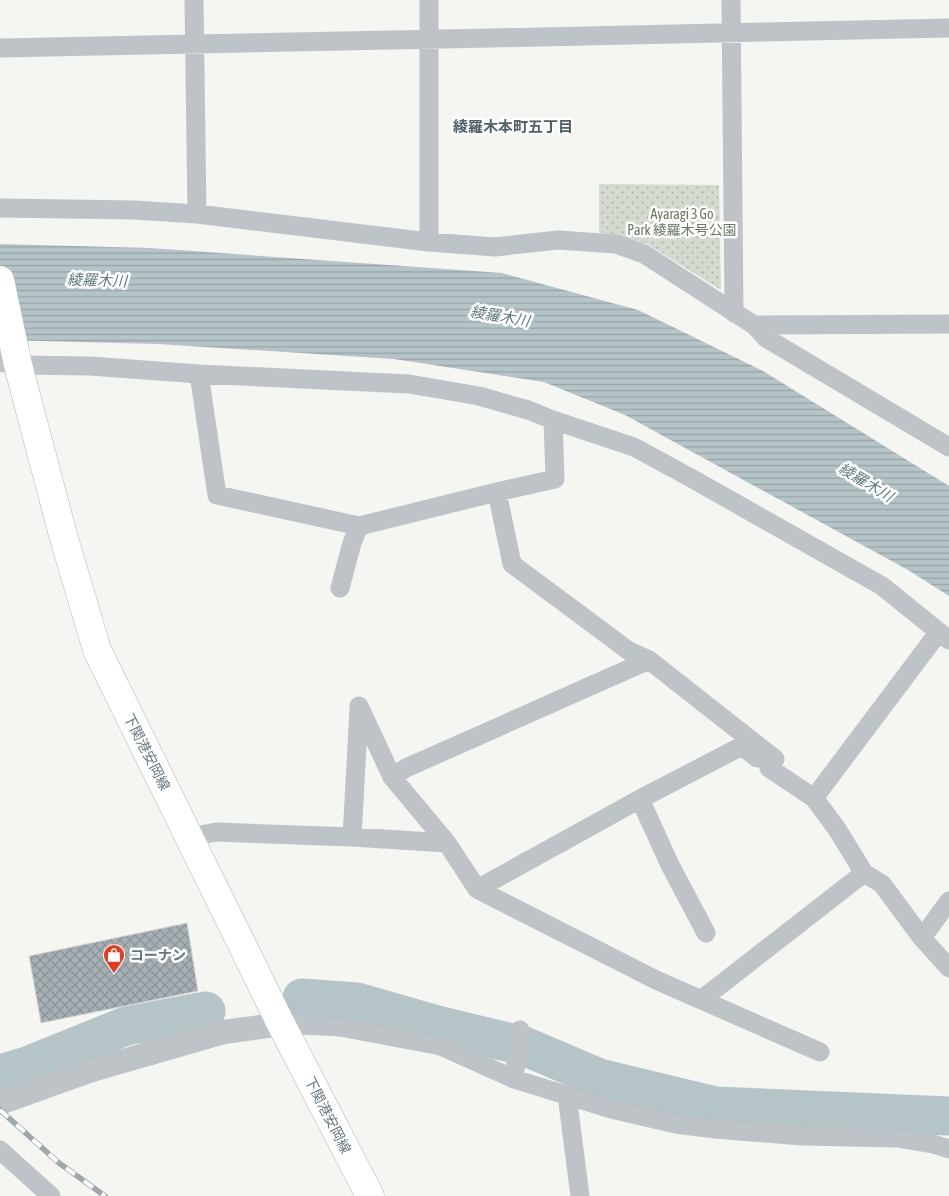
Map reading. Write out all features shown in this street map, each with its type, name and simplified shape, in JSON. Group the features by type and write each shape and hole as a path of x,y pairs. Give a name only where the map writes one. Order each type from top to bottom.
{"main road":[{"name":"下関港安岡線","path":"0,280 11,359 97,650 281,1024 370,1196"}],"street":[{"path":"194,0 197,214"},
{"path":"429,0 429,242"},
{"path":"731,0 734,313"},
{"path":"0,48 949,28"},
{"path":"0,208 134,210 197,214 429,242 495,247 558,240 616,244 644,254 754,325 766,338 949,447"},
{"path":"754,325 949,324"},
{"path":"11,359 199,374 409,384 479,396 528,410 634,447 691,478 882,586 943,636 814,798"},
{"path":"199,374 218,495 359,526 555,479 553,420"},
{"path":"498,492 512,564 629,651 649,660 775,759 769,768"},
{"path":"340,588 352,543 359,526"},
{"path":"392,777 406,768 649,660"},
{"path":"352,838 359,706 392,777 447,843 477,889 656,980 820,1052"},
{"path":"477,889 640,799 742,746 769,768 814,798 837,829 864,873 882,884 922,938 949,968"},
{"path":"640,799 670,865 706,933"},
{"path":"190,837 216,832 447,843"},
{"path":"701,1000 864,873"},
{"path":"922,938 949,901"},
{"path":"0,1103 92,1070 224,1032 281,1024 340,1027 441,1046 514,1079 611,1109 676,1124 802,1136 897,1138 934,1144 949,1150"},
{"path":"514,1079 520,1030"},
{"path":"567,1096 580,1196"},
{"path":"0,1150 52,1196"}],"green space":[{"name":"Ayaragi 3 Go Park 綾羅木号公園","path":"599,184 719,185 721,290 647,244 599,232"}],"water":[{"name":"綾羅木川","path":"0,244 150,248 502,273 638,310 763,371 949,486 949,596 908,570 625,415 544,382 394,359 158,344 0,340"}],"building":[{"name":"コーナン","path":"187,923 198,991 41,1023 29,956"}],"waterway":[{"path":"302,998 357,1002 437,1025 524,1046 599,1078 715,1106 949,1116"},
{"path":"0,1074 27,1066 126,1026 206,1011"}],"railway":[{"path":"0,1110 59,1163 105,1196"}],"place":[{"name":"コーナン","path":"114,974"}],"district":[{"name":"綾羅木本町五丁目","path":"513,126"}]}
